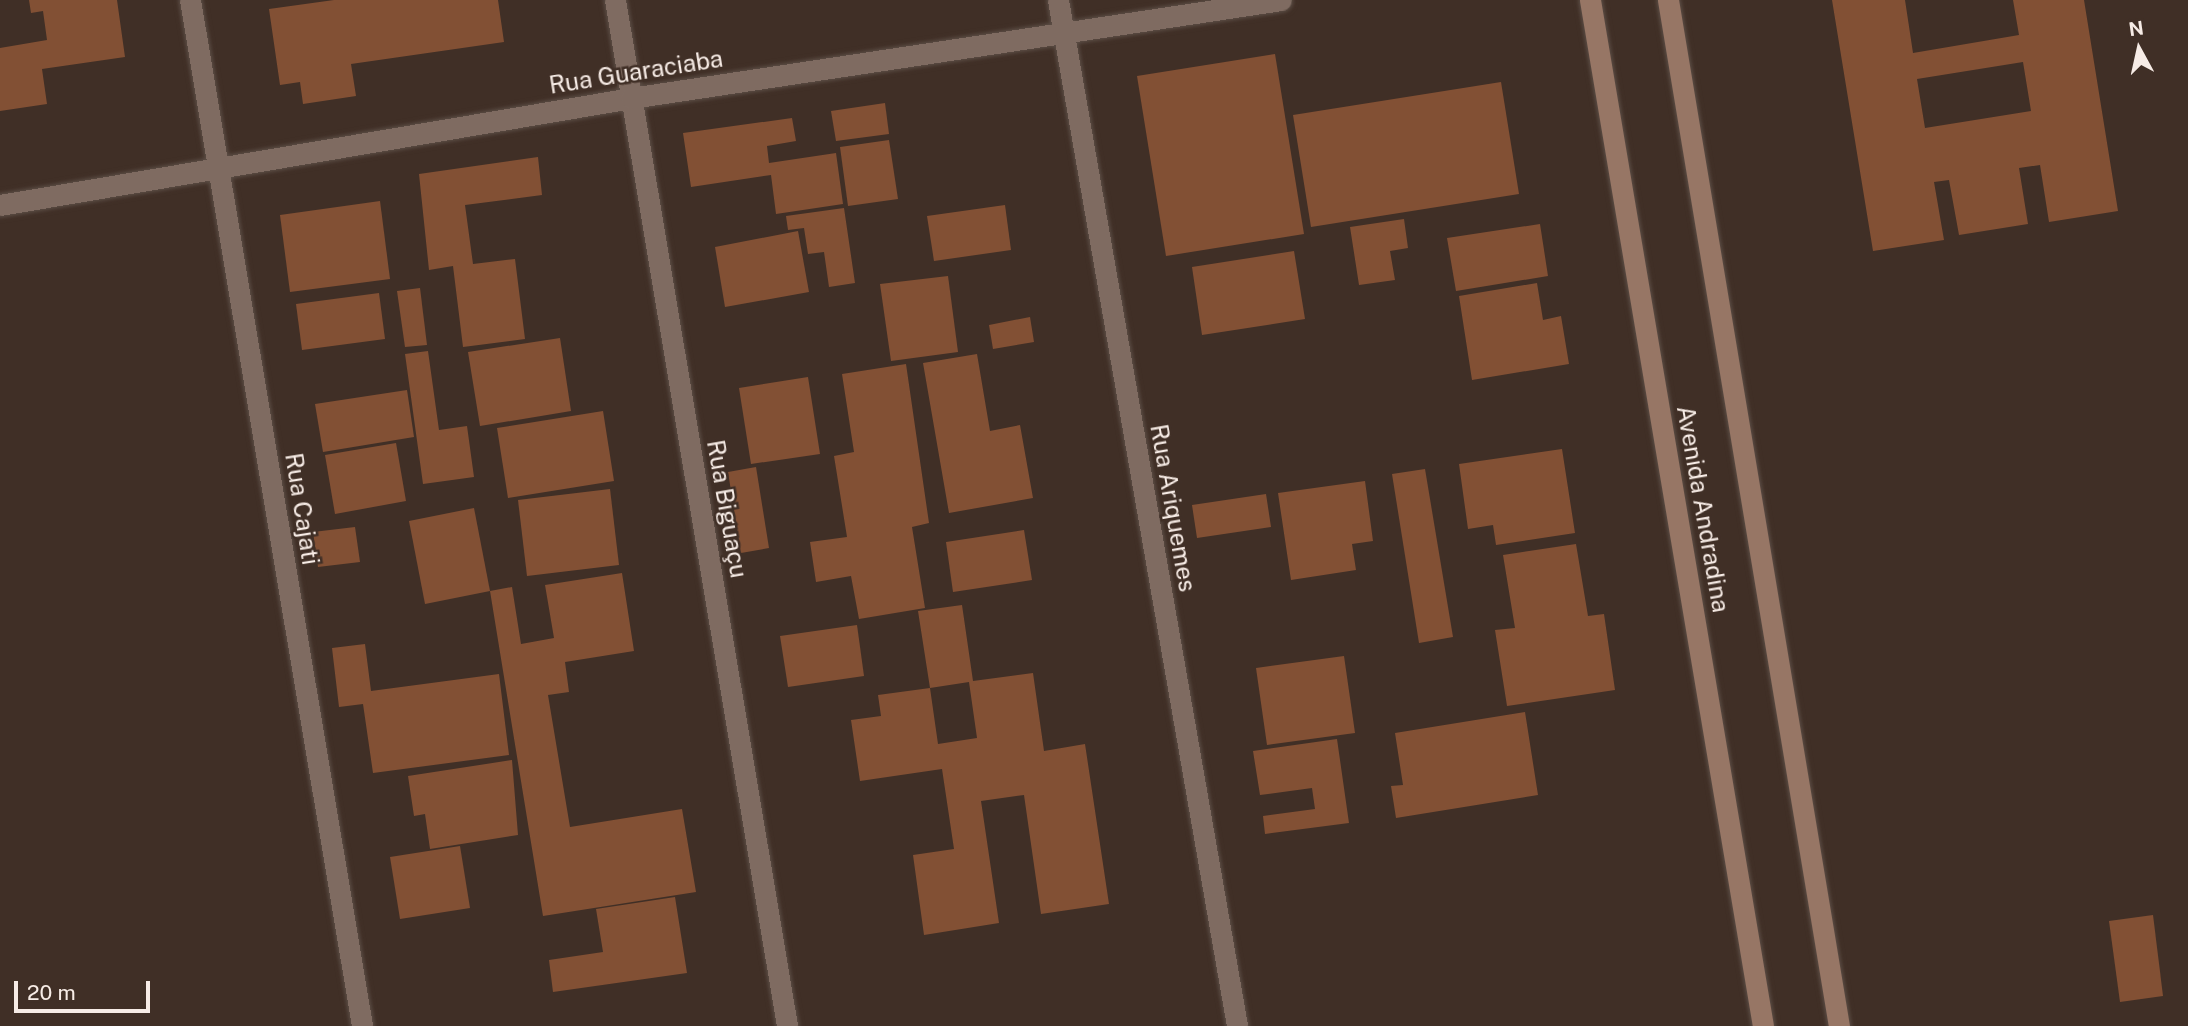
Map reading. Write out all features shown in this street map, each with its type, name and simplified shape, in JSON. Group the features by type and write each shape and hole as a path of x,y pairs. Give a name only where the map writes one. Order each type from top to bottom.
{"main road":[{"name":"Avenida Andradina","path":"1590,0 1763,1026"},
{"name":"Avenida Andradina","path":"1668,0 1839,1026"}],"street":[{"name":"Rua Cajati","path":"190,0 362,1026"},
{"name":"Rua Biguaçu","path":"615,0 787,1026"},
{"name":"Rua Ariquemes","path":"1058,0 1237,1026"},
{"name":"Rua Guaraciaba","path":"0,205 219,172 631,98 1282,0"}],"building":[{"path":"29,0 117,0 125,57 42,69 47,104 0,111 0,48 47,40 43,11 31,13"},
{"path":"334,0 498,0 504,42 351,64 356,96 303,104 300,82 280,85 269,9"},
{"path":"1832,0 1905,0 1913,53 2019,35 2013,0 2084,0 2118,211 2049,222 2040,165 2019,168 2028,224 1959,235 1949,180 1934,182 1944,240 1873,251","holes":["2023,62 2031,111 1925,128 1917,79"]},
{"path":"1275,54 1304,234 1166,256 1137,76"},
{"path":"1501,82 1519,194 1311,227 1293,115"},
{"path":"885,103 889,134 836,141 831,111"},
{"path":"792,118 796,141 767,146 769,163 836,153 843,204 776,214 771,175 691,187 683,133"},
{"path":"889,140 898,199 848,206 840,147"},
{"path":"538,157 542,195 465,205 473,264 515,259 525,339 463,347 453,266 429,270 419,174"},
{"path":"380,201 390,279 290,292 280,215"},
{"path":"1005,205 1011,250 934,261 927,216"},
{"path":"844,208 855,283 829,287 824,252 808,254 804,228 788,230 786,216"},
{"path":"1404,219 1408,248 1390,251 1395,280 1359,285 1350,227"},
{"path":"1540,224 1548,276 1456,291 1447,238"},
{"path":"798,231 809,292 725,307 715,247"},
{"path":"1294,251 1305,319 1202,335 1192,267"},
{"path":"948,276 958,352 891,361 880,284"},
{"path":"1537,283 1543,320 1561,316 1569,364 1472,380 1459,296"},
{"path":"420,288 427,345 405,347 397,291"},
{"path":"379,293 385,339 302,350 296,304"},
{"path":"1030,317 1034,342 993,349 989,325"},
{"path":"560,338 571,411 480,426 468,352"},
{"path":"428,351 439,430 467,426 474,477 423,484 405,354"},
{"path":"977,354 990,431 1020,425 1033,498 949,513 923,363"},
{"path":"906,364 929,523 912,527 925,608 859,619 851,576 816,582 810,542 847,537 834,456 854,452 842,374"},
{"path":"808,377 820,454 751,464 739,388"},
{"path":"407,390 414,437 323,452 315,404"},
{"path":"603,411 614,481 508,498 497,428"},
{"path":"396,443 406,501 335,514 325,455"},
{"path":"1562,449 1575,533 1496,545 1493,525 1468,529 1459,464"},
{"path":"756,467 769,548 741,553 728,472"},
{"path":"1425,469 1453,637 1419,643 1392,474"},
{"path":"1365,481 1373,541 1352,544 1356,570 1291,580 1278,493"},
{"path":"610,489 619,565 527,576 518,500"},
{"path":"1266,494 1271,527 1197,538 1192,505"},
{"path":"474,508 490,591 425,604 409,521"},
{"path":"355,527 360,562 318,567 313,532"},
{"path":"1024,530 1032,580 953,592 946,542"},
{"path":"1576,544 1588,616 1604,614 1615,690 1507,706 1495,630 1515,628 1503,555"},
{"path":"622,573 634,651 565,662 569,692 548,695 570,827 682,809 696,892 543,916 490,591 512,587 521,644 554,638 545,585"},
{"path":"962,605 973,681 1033,673 1044,751 1085,744 1109,904 1041,914 1024,795 981,801 999,923 924,935 913,855 954,849 942,769 860,781 851,720 881,716 878,695 930,688 918,611","holes":["969,682 977,738 938,744 930,688"]},
{"path":"857,625 864,676 788,687 780,636"},
{"path":"365,644 371,691 499,674 509,755 373,773 363,704 339,707 332,648"},
{"path":"1344,656 1355,733 1267,745 1256,668"},
{"path":"1525,712 1538,795 1396,818 1391,786 1403,785 1395,733"},
{"path":"1337,739 1349,823 1265,834 1263,816 1315,809 1312,788 1260,795 1253,751"},
{"path":"512,760 518,835 430,849 425,814 414,816 408,776"},
{"path":"460,846 470,908 400,919 390,857"},
{"path":"675,897 687,973 553,992 549,960 603,952 596,909"},
{"path":"2153,915 2163,996 2120,1002 2109,921"}]}
